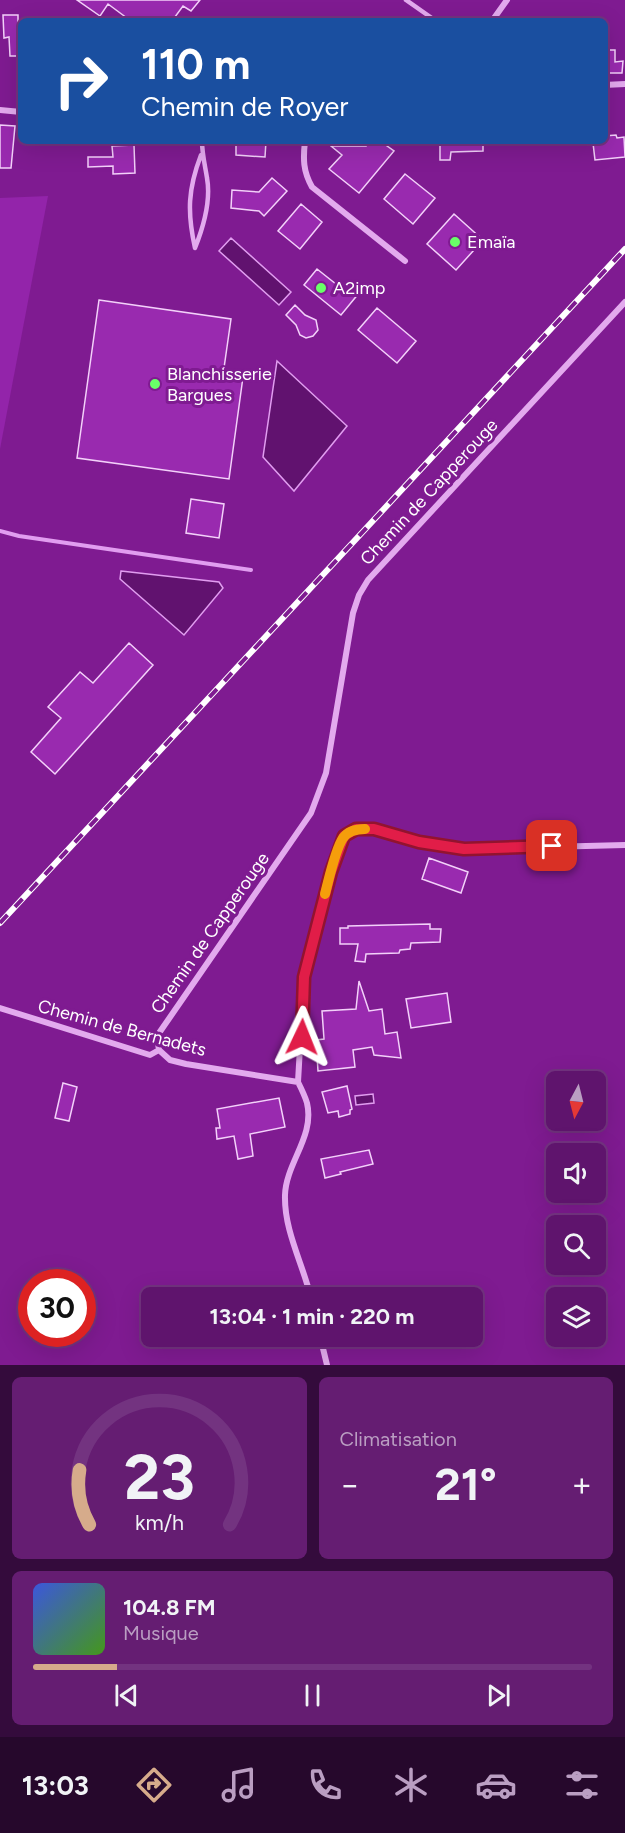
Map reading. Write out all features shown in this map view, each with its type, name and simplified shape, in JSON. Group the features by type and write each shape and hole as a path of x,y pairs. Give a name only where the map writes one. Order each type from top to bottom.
{"street":[{"path":"494,18 507,0"},
{"path":"608,85 625,84"},
{"path":"0,110 18,112"},
{"path":"305,144 303,164 306,177 312,187 405,261"},
{"name":"Chemin de Capperouge","path":"159,1050 157,1036 311,813 326,773 353,613 359,595 368,580 625,302"},
{"path":"308,1287 288,1223 285,1193 289,1172 302,1143 307,1124 307,1104 298,1082 304,977 331,872 344,836 356,829 374,829 419,842 464,849 625,845"},
{"name":"Chemin de Bernadets","path":"0,1008 150,1055 159,1050 170,1060 186,1064 298,1082"},
{"path":"323,1347 327,1365"}],"lane":[{"path":"406,0 432,18"},
{"path":"201,155 208,181 204,224 195,248 189,210 192,179 201,155 202,144"}],"shaded area":[{"path":"48,196 0,449 0,198"},
{"path":"231,238 291,292 279,305 219,251"},
{"path":"277,361 347,426 294,491 263,457"},
{"path":"121,571 219,582 223,588 184,635 120,579"},
{"path":"373,1094 374,1103 356,1105 355,1096"}],"building":[{"path":"77,0 200,0 191,11 183,6 174,18 127,18 108,4 100,16"},
{"path":"3,15 18,15 18,56 10,56 9,37 4,38"},
{"path":"608,50 615,50 615,62 623,61 622,73 609,73"},
{"path":"0,125 15,126 11,168 0,168"},
{"path":"608,136 624,137 625,157 595,160 593,144 608,144"},
{"path":"236,144 266,144 265,157 236,155"},
{"path":"366,144 384,144 394,151 359,193 329,169 342,155 331,146 366,146"},
{"path":"440,144 483,144 483,151 451,152 450,160 440,160"},
{"path":"134,145 135,173 113,174 113,166 88,167 88,157 113,157 112,146"},
{"path":"405,174 435,198 413,224 384,199"},
{"path":"272,178 287,191 264,216 259,211 231,208 232,190 259,192"},
{"path":"301,204 322,222 300,249 278,231"},
{"name":"Emaïa","path":"454,214 483,240 456,270 427,244"},
{"name":"A2imp","path":"317,269 341,288 346,282 359,293 341,315 304,285"},
{"name":"Blanchisserie Bargues","path":"99,300 231,319 223,375 243,377 229,479 77,458"},
{"path":"295,305 305,315 316,320 318,330 313,336 306,338 300,335 296,325 286,315"},
{"path":"377,308 416,341 397,363 358,330"},
{"path":"191,499 224,504 219,538 186,533"},
{"path":"129,643 153,665 55,774 31,752 61,718 48,707 80,672 93,683"},
{"path":"429,858 468,872 461,893 422,879"},
{"path":"430,924 430,929 441,929 440,942 411,943 410,949 400,950 399,953 366,954 365,962 355,961 358,944 340,944 340,928 348,928 348,926"},
{"path":"359,981 369,1011 382,1009 385,1034 397,1032 401,1058 374,1055 372,1047 353,1050 355,1067 318,1071 316,1040 324,1039 322,1011 356,1009"},
{"path":"447,993 451,1022 411,1028 406,999"},
{"path":"63,1083 77,1087 69,1121 55,1118"},
{"path":"347,1086 352,1109 350,1114 339,1117 338,1111 328,1113 322,1092"},
{"path":"279,1098 285,1127 250,1134 253,1156 238,1159 234,1136 217,1139 216,1128 220,1128 217,1109"},
{"path":"369,1150 373,1164 325,1178 321,1159"}],"waterway":[{"path":"0,531 19,536 251,570"}],"railway":[{"path":"0,923 625,249"}],"slow traffic":[{"path":"325,894 344,836 356,829 365,829"}],"place":[{"name":"Emaïa","path":"455,242"},
{"name":"A2imp","path":"321,288"},
{"name":"Blanchisserie Bargues","path":"155,384"}],"route":[{"path":"302,1037 304,977 331,872 344,836 356,829 374,829 419,842 464,849 552,846"}]}
